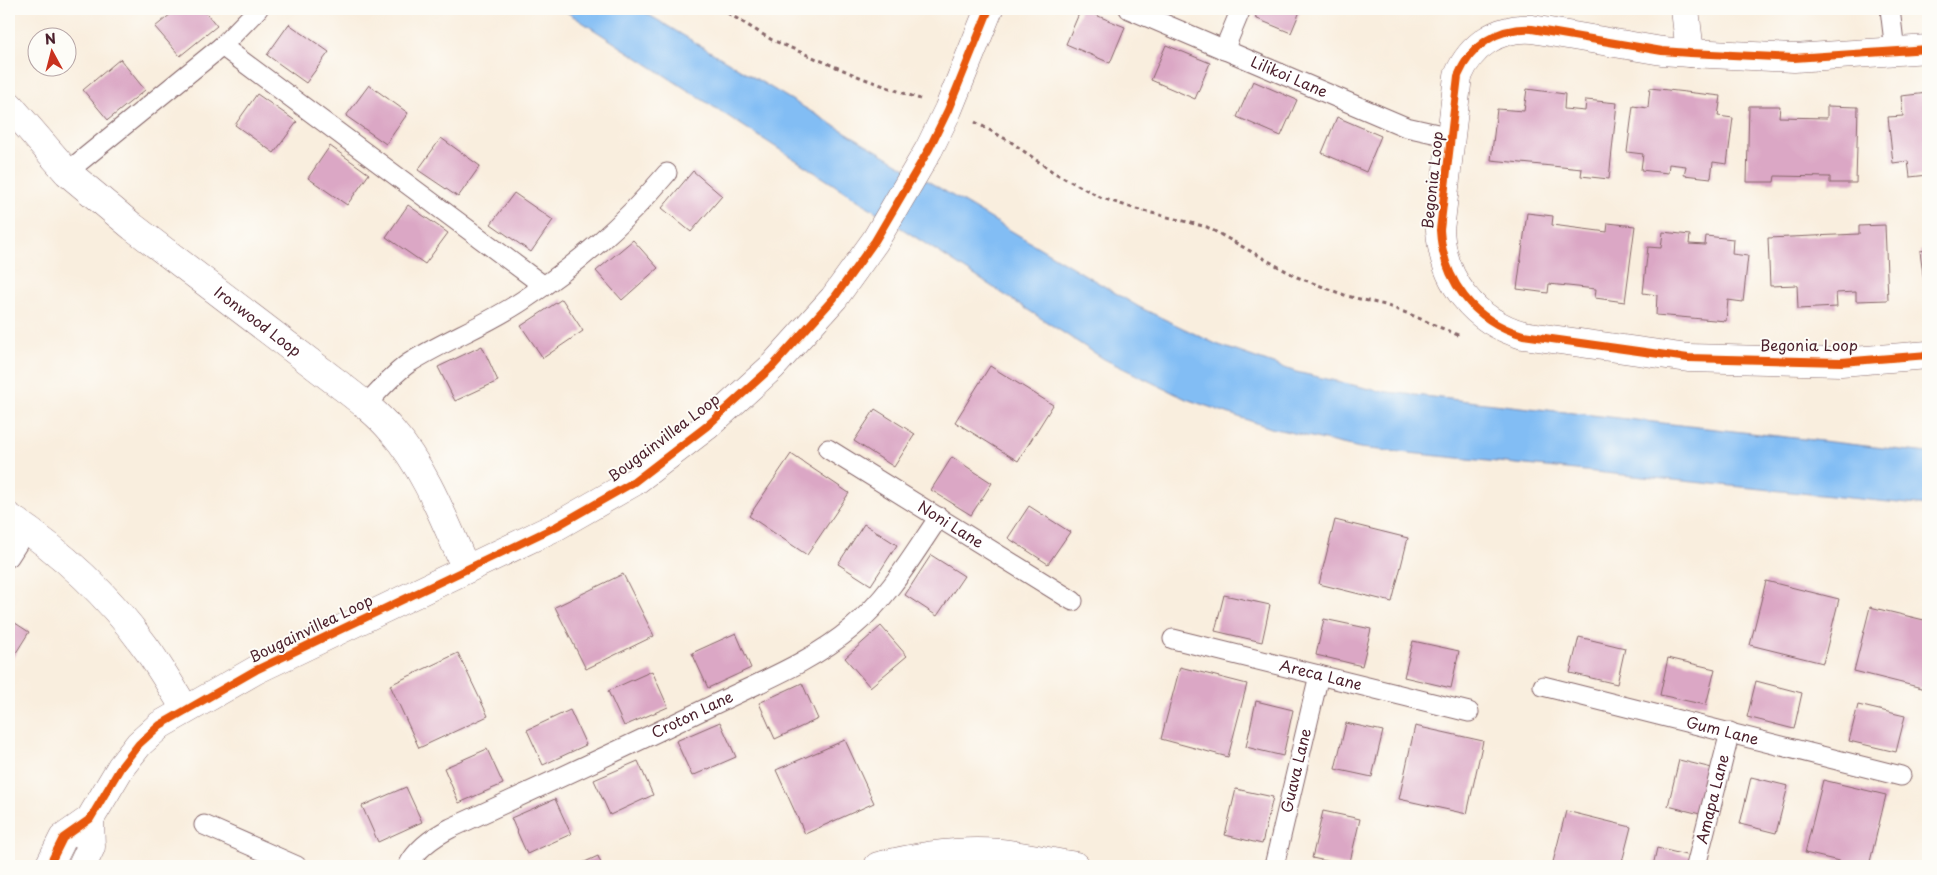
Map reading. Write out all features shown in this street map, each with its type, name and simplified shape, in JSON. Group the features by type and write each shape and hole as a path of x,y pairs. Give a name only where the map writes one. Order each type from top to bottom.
{"street":[{"name":"Bougainvillea Loop","path":"90,819 121,767 139,744 160,724 256,670 558,526 634,482 707,426 772,367 834,298 875,241 929,149 948,110 988,9"},
{"path":"1685,9 1690,53"},
{"name":"Begonia Loop","path":"1928,49 1794,58 1662,51 1532,29 1516,29 1501,33 1474,49 1458,76 1440,230 1445,262 1453,280 1468,302 1488,319 1511,331 1537,337 1688,358 1841,362 1928,355"},
{"name":"Ironwood Loop","path":"9,106 68,172 133,228 365,405 391,430 418,468 433,496 466,569"},
{"path":"18,523 106,597 144,643 185,709"},
{"path":"49,866 64,838 90,819"},
{"path":"82,866 91,847 90,819"},
{"path":"878,866 915,857 1000,853 1076,866"}],"lane":[{"path":"68,172 222,46 258,9"},
{"name":"Lilikoi Lane","path":"1129,9 1406,126 1451,136"},
{"path":"1224,50 1240,9"},
{"path":"1890,9 1895,52"},
{"path":"222,46 544,286"},
{"path":"365,405 408,364 485,324 569,270 616,228 667,173"},
{"name":"Noni Lane","path":"828,449 1073,601"},
{"name":"Croton Lane","path":"408,866 413,856 433,837 803,661 833,643 874,608 891,587 939,517"},
{"path":"9,557 18,523"},
{"name":"Areca Lane","path":"1173,640 1469,712"},
{"name":"Guava Lane","path":"1274,866 1319,675"},
{"name":"Gum Lane","path":"1543,686 1901,776"},
{"name":"Amapa Lane","path":"1696,866 1730,732"},
{"path":"204,825 297,866"}],"path":[{"path":"721,9 772,40 862,78 925,100"}],"water":[{"path":"562,9 639,9 1139,307 1216,344 1296,372 1379,391 1928,453 1928,506 1360,448 1271,428 1186,399 1104,359"}],"building":[{"path":"177,9 203,9 217,26 180,56 155,27"},
{"path":"1081,9 1125,27 1110,63 1066,44"},
{"path":"1259,9 1301,9 1291,33 1255,18"},
{"path":"289,24 329,52 306,83 267,55"},
{"path":"1166,45 1210,63 1195,99 1151,80"},
{"path":"120,59 145,90 108,120 83,90"},
{"path":"1253,81 1297,100 1281,136 1237,117"},
{"path":"369,85 408,113 386,144 346,116"},
{"path":"1650,88 1721,96 1718,116 1733,118 1727,164 1713,162 1711,178 1684,175 1686,166 1669,164 1668,173 1641,170 1643,154 1627,152 1633,106 1648,108"},
{"path":"1527,89 1565,94 1564,109 1585,111 1586,100 1617,103 1609,179 1581,176 1582,169 1491,160 1497,109 1524,111"},
{"path":"1928,93 1928,175 1910,177 1908,161 1893,163 1888,117 1903,116 1901,96"},
{"path":"257,94 297,122 274,153 235,125"},
{"path":"1749,106 1780,106 1779,117 1827,118 1827,106 1858,107 1856,183 1830,183 1830,177 1775,176 1774,182 1747,182"},
{"path":"1337,117 1381,136 1366,172 1322,153"},
{"path":"441,138 480,166 458,197 418,170"},
{"path":"330,146 369,174 347,205 308,178"},
{"path":"693,171 722,196 691,232 662,208"},
{"path":"514,193 553,220 531,252 491,224"},
{"path":"408,205 448,233 425,264 386,237"},
{"path":"1527,213 1553,216 1552,225 1607,232 1608,223 1635,226 1625,302 1595,298 1596,289 1549,284 1548,293 1517,289"},
{"path":"1885,225 1888,300 1856,301 1856,292 1836,293 1837,307 1798,309 1797,285 1770,286 1768,238 1859,234 1859,226"},
{"path":"1663,232 1690,235 1689,244 1705,245 1706,236 1733,239 1732,254 1748,256 1743,302 1728,300 1726,321 1656,315 1657,295 1643,293 1648,247 1661,248"},
{"path":"633,240 658,268 622,300 596,271"},
{"path":"1928,250 1928,297 1926,297 1920,251"},
{"path":"562,299 583,331 543,358 521,326"},
{"path":"482,346 498,381 455,401 438,367"},
{"path":"990,366 1053,405 1018,461 955,422"},
{"path":"875,409 915,434 894,467 854,441"},
{"path":"791,454 849,493 807,555 749,516"},
{"path":"952,457 992,483 971,515 931,490"},
{"path":"1029,506 1070,532 1048,564 1008,538"},
{"path":"1335,520 1408,538 1392,602 1319,584"},
{"path":"864,524 897,545 871,585 838,564"},
{"path":"931,555 964,576 937,616 905,595"},
{"path":"623,574 654,636 586,669 555,607"},
{"path":"1766,581 1839,599 1823,663 1750,645"},
{"path":"1224,595 1270,605 1262,642 1215,631"},
{"path":"1870,607 1928,621 1928,680 1926,689 1854,671"},
{"path":"9,619 29,632 9,664"},
{"path":"1324,619 1371,629 1362,666 1316,655"},
{"path":"881,626 907,656 870,687 845,658"},
{"path":"736,633 751,668 708,688 692,653"},
{"path":"1579,637 1625,648 1617,684 1570,673"},
{"path":"1413,641 1459,651 1451,688 1404,677"},
{"path":"458,653 488,716 419,748 390,685"},
{"path":"1668,658 1715,669 1706,705 1660,695"},
{"path":"1180,667 1247,684 1228,757 1161,739"},
{"path":"652,671 668,707 624,726 608,691"},
{"path":"1756,681 1802,693 1794,729 1747,717"},
{"path":"802,683 818,719 775,739 759,703"},
{"path":"1256,701 1293,710 1283,756 1246,747"},
{"path":"1858,705 1905,716 1896,752 1849,741"},
{"path":"570,710 586,745 543,765 527,730"},
{"path":"720,722 736,757 692,776 676,741"},
{"path":"1346,723 1383,731 1372,777 1335,769"},
{"path":"1415,726 1483,741 1467,814 1399,799"},
{"path":"845,740 874,803 805,834 776,770"},
{"path":"487,749 503,784 459,803 444,768"},
{"path":"1679,760 1716,769 1704,815 1668,806"},
{"path":"638,761 653,795 610,815 594,780"},
{"path":"1751,777 1788,786 1776,833 1740,824"},
{"path":"1823,780 1886,795 1869,866 1860,866 1805,853"},
{"path":"406,787 422,822 378,842 362,806"},
{"path":"1236,789 1273,797 1262,844 1225,835"},
{"path":"555,799 571,834 527,854 511,818"},
{"path":"1323,811 1360,819 1349,866 1312,858"},
{"path":"1566,811 1631,827 1621,866 1552,866"},
{"path":"1657,848 1694,857 1692,866 1653,866"},
{"path":"598,856 602,866 576,866"}],"cycle path":[{"path":"49,866 63,838 90,819 121,767 139,744 160,725 256,670 557,526 634,482 707,426 772,367 834,298 875,241 929,149 948,110 989,9"},
{"path":"1928,49 1794,58 1662,51 1532,29 1508,31 1497,35 1487,40 1470,55 1458,76 1440,230 1442,249 1447,266 1464,296 1490,320 1505,329 1523,335 1688,358 1841,362 1928,355"}]}
